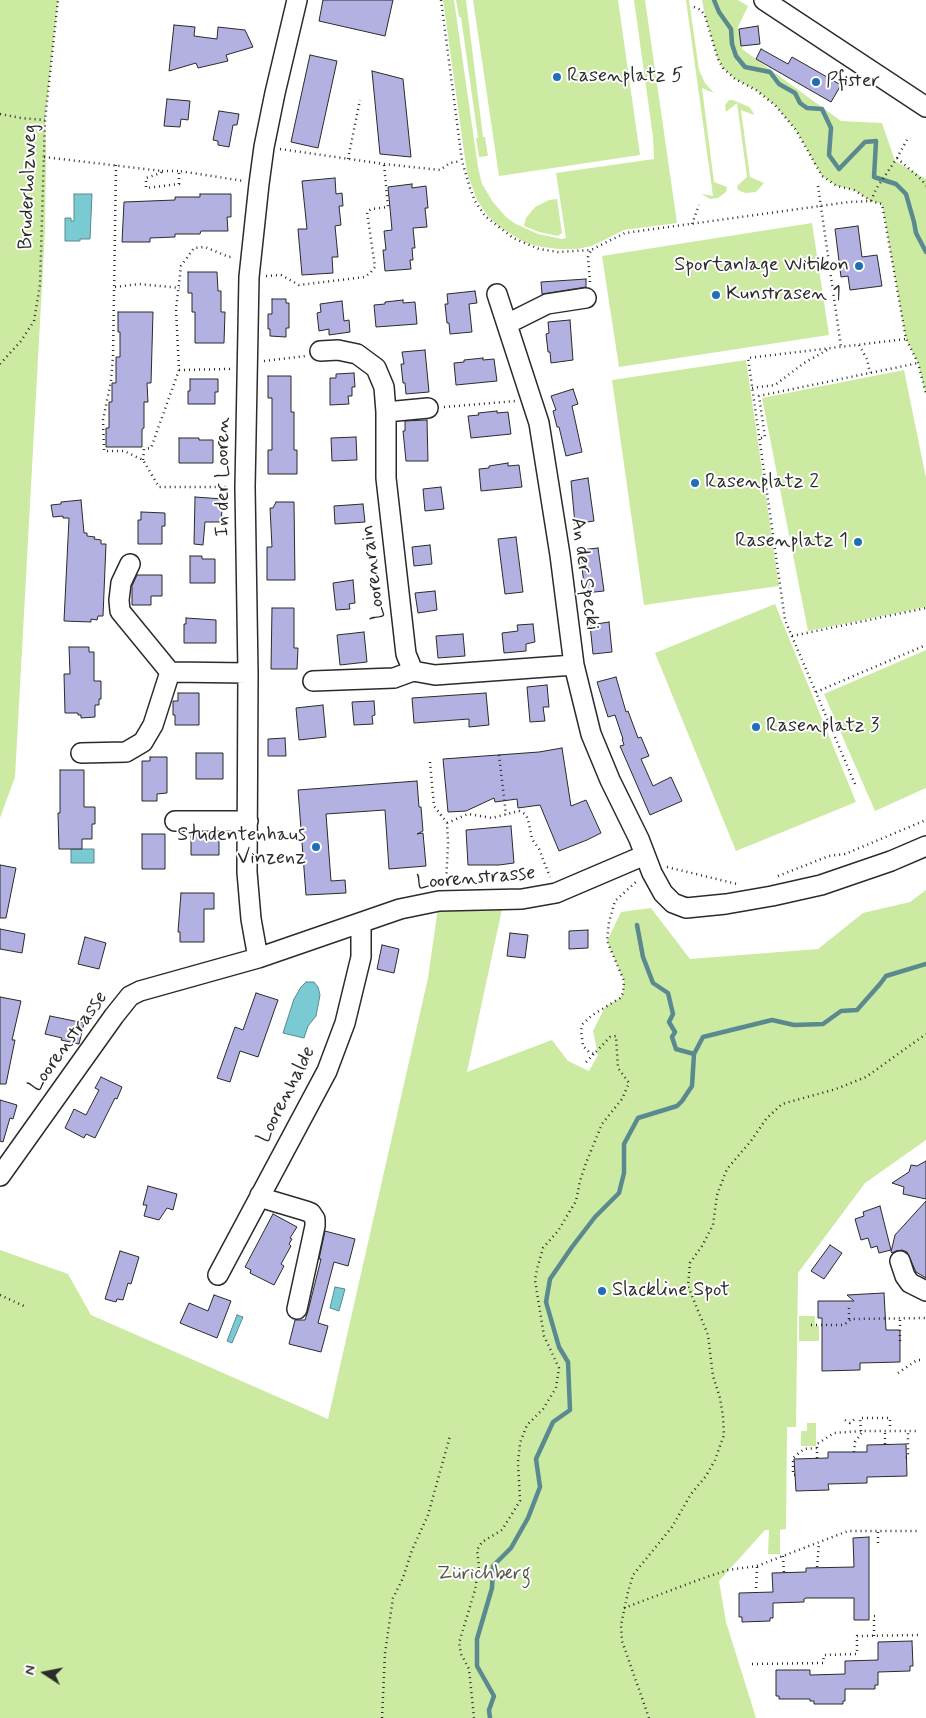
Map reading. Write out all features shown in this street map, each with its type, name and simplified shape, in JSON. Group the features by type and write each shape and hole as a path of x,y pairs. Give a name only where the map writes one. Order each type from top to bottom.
{"street":[{"name":"In der Looren","path":"258,958 251,919 247,872 248,673 246,487 249,276 258,184 264,147 297,0"},
{"path":"764,0 926,107"},
{"name":"An der Specki","path":"497,294 539,423 560,555 574,665 591,734 610,780 640,839 645,855"},
{"path":"507,324 546,304 586,298"},
{"name":"Loorenrain","path":"317,353 338,350 357,354 376,368 384,388 386,478 406,654 413,671"},
{"path":"386,412 428,408"},
{"path":"130,564 121,584 118,600 120,611 170,672 248,673"},
{"path":"313,681 394,678 413,671 435,675 574,665"},
{"path":"81,753 126,752 143,742 153,725 170,672"},
{"path":"175,821 248,821"},
{"path":"645,855 652,873 663,892 673,903 686,908 726,904 772,896 821,884 891,861 926,846"},
{"name":"Loorenstrasse","path":"0,1176 130,996 151,987 258,958 400,909 439,900 522,900 556,893 645,855"},
{"name":"Loorenhalde","path":"218,1275 327,1071 345,1023 361,957 361,923"},
{"path":"260,1196 306,1211 316,1219 297,1309"},
{"path":"900,1261 905,1276 910,1283 926,1291"}],"path":[{"name":"Bruderholzweg","path":"0,364 21,342 34,322 40,285 45,120 58,0"},
{"path":"441,0 465,174 475,201 485,216 513,238 539,249 558,252 591,250 625,233 849,202 871,201"},
{"path":"694,7 701,10 705,16 718,59 723,68 736,79 756,90 776,105 796,130 822,176 837,186 854,190 871,201 882,204 906,338 918,363 926,394"},
{"path":"348,159 360,100"},
{"path":"0,114 45,120"},
{"path":"871,201 876,189 908,138"},
{"path":"264,147 440,170 450,163 462,160"},
{"path":"44,157 162,171 179,171 225,177 227,179 258,184"},
{"path":"897,158 922,180 926,186"},
{"path":"249,276 281,275 299,285 365,277 375,267 367,212 371,209 388,207 384,164"},
{"path":"116,165 112,364 103,420 104,451 124,451 143,460 159,487 246,487"},
{"path":"162,171 146,178 146,188 179,184 179,171"},
{"path":"818,186 841,347"},
{"path":"692,224 699,205"},
{"path":"143,460 144,449 152,448 179,370 176,309 180,288 181,266 194,248 205,246 228,257 251,255"},
{"path":"586,298 590,294 588,258 591,250"},
{"path":"115,287 139,284 180,288"},
{"path":"855,784 785,620 748,358 906,338"},
{"path":"860,345 867,360 870,373"},
{"path":"752,388 775,385 804,363 831,348"},
{"path":"179,370 248,366 317,353"},
{"path":"760,438 765,437 759,396 918,363"},
{"path":"428,408 531,400"},
{"path":"792,636 926,608"},
{"path":"816,692 926,645"},
{"path":"499,755 506,815"},
{"path":"430,762 434,806 446,823 448,843 446,900"},
{"path":"446,823 468,814 492,818 519,811 525,814 528,819 532,839 539,849 556,893"},
{"path":"778,876 829,856 845,854 926,820"},
{"path":"594,1054 590,1053 583,1046 582,1024 620,998 624,988 624,981 607,940 612,908 615,901 629,886 639,879 668,867 738,884"},
{"path":"649,1718 622,1641 621,1625 634,1576 672,1527 691,1494 706,1476 715,1460 724,1435 724,1416 713,1376 708,1335 688,1286 690,1263 713,1225 717,1195 727,1170 766,1119 782,1104 836,1089 866,1077 926,1034"},
{"path":"474,1718 469,1669 461,1654 460,1642 479,1566 477,1550 482,1542 502,1530 520,1502 518,1462 520,1443 527,1425 543,1409 556,1388 559,1368 544,1336 535,1280 537,1269 543,1248 558,1231 576,1201 586,1163 602,1124 618,1104 629,1083 618,1068 616,1036 610,1037 586,1062"},
{"path":"0,1295 26,1307"},
{"path":"849,1308 849,1321"},
{"path":"900,1318 900,1341"},
{"path":"810,1325 844,1325 851,1319 926,1318"},
{"path":"898,1373 917,1360 920,1360"},
{"path":"854,1452 855,1442 862,1431 860,1418 890,1418 890,1430"},
{"path":"850,1423 855,1419"},
{"path":"845,1420 850,1423"},
{"path":"850,1423 850,1431"},
{"path":"885,1430 885,1444"},
{"path":"906,1458 908,1457 908,1430"},
{"path":"817,1458 817,1444 834,1432 919,1431"},
{"path":"382,1718 385,1653 393,1598 428,1515 450,1436"},
{"path":"795,1475 793,1475 793,1458 804,1448 817,1448"},
{"path":"878,1531 878,1545"},
{"path":"624,1608 701,1578 728,1570 757,1566 848,1532 920,1531"},
{"path":"817,1568 818,1543"},
{"path":"783,1556 784,1573"},
{"path":"756,1593 757,1566"},
{"path":"874,1636 874,1616 879,1616"},
{"path":"752,1664 823,1663 824,1655 857,1654 857,1636 922,1635"}],"green space":[{"path":"0,0 58,0 45,120 45,231 15,777 0,818"},
{"path":"443,0 454,0 482,184 493,202 514,223 538,234 562,239 566,238 556,173 654,159 653,137 634,0 645,0 677,223 624,230 592,246 577,249 559,249 526,243 501,228 487,215 477,200 467,173"},
{"path":"456,0 466,0 483,137 485,137 488,156 479,157 461,17 459,17"},
{"name":"Rasenplatz 5","path":"473,0 618,0 640,155 499,176"},
{"path":"686,0 689,0 699,70 705,83 714,93 702,88 714,182 727,187 726,192 718,198 710,199 702,194 713,196"},
{"path":"702,0 738,0 748,6 738,27 742,49 841,121 882,123 895,161 926,179 926,394 918,363 906,339 882,204 871,201 854,190 837,186 822,176 796,130 775,105 756,90 735,79 723,68 718,59"},
{"path":"729,100 749,107 754,115 741,110 750,177 764,183 756,192 746,193 738,190 737,186 747,177 737,103 726,112 725,105"},
{"path":"557,199 562,233 558,236 539,232 524,226 526,218 535,207 549,200"},
{"name":"Kunstrasen 1","path":"812,223 829,335 619,367 602,256"},
{"name":"Rasenplatz 2","path":"746,360 779,586 644,605 612,380"},
{"name":"Rasenplatz 1","path":"904,370 926,478 926,607 808,631 762,398"},
{"name":"Rasenplatz 3","path":"775,604 856,802 736,851 655,653"},
{"path":"926,650 926,788 875,811 824,694"},
{"name":"Zürichberg","path":"926,890 926,1140 865,1183 798,1273 796,1427 787,1427 786,1529 780,1530 780,1554 768,1554 769,1530 765,1530 719,1581 726,1622 756,1718 0,1718 0,1250 68,1274 91,1315 328,1419 428,978 439,901 504,900 467,1072 552,1040 568,1061 589,1071 598,1055 593,1031 605,1007 620,998 623,993 624,981 607,941 621,912 651,908 690,959 818,949 863,913 910,902"},
{"path":"799,1316 815,1316 815,1326 819,1326 819,1341 799,1341"},
{"path":"807,1423 816,1423 816,1446 801,1446 801,1431 807,1431"}],"water":[{"path":"74,194 92,194 90,239 65,241 65,218 71,218 71,221 74,221"},
{"path":"71,849 94,849 94,863 71,863"},
{"path":"306,982 314,982 318,987 320,995 316,1016 308,1026 304,1038 283,1033 294,999"},
{"path":"335,1287 345,1289 339,1311 330,1308"},
{"path":"237,1315 243,1317 232,1343 227,1341"}],"building":[{"path":"323,0 393,0 385,36 319,21"},
{"path":"174,25 195,27 194,36 217,39 218,27 245,30 253,47 226,55 228,61 198,68 196,63 169,71"},
{"path":"758,26 760,44 741,46 739,29"},
{"name":"Pfister","path":"761,49 788,64 792,57 841,85 831,102 756,59"},
{"path":"310,55 337,61 318,148 291,142"},
{"path":"372,71 403,79 411,157 380,154"},
{"path":"167,99 190,101 188,120 181,119 180,127 164,126"},
{"path":"219,111 239,114 237,125 233,125 229,147 218,145 218,141 213,140"},
{"path":"335,178 336,194 342,193 343,206 339,206 341,225 335,226 338,257 332,257 333,273 302,275 298,229 307,229 302,181"},
{"path":"412,184 412,188 426,186 428,208 425,208 427,227 413,228 415,248 412,248 413,260 410,260 411,269 385,271 383,250 386,250 384,231 392,230 388,187"},
{"path":"200,194 231,194 231,217 227,217 228,231 201,231 200,234 175,234 175,237 150,238 150,242 122,242 124,202 175,200 175,197 200,197"},
{"name":"Sportanlage Witikon","path":"858,226 862,257 877,255 882,286 850,290 848,276 841,277 835,229"},
{"path":"188,272 217,272 218,291 221,291 221,312 225,312 224,343 195,343 195,312 192,312 192,293 188,293"},
{"path":"586,279 586,287 542,294 541,282"},
{"path":"475,291 477,303 469,304 472,332 450,334 445,304 448,304 447,294"},
{"path":"272,299 286,299 286,303 289,303 289,328 286,328 286,337 270,336 268,314 272,314"},
{"path":"403,300 403,303 415,302 417,324 376,327 374,305"},
{"path":"342,301 344,321 349,320 350,332 329,335 329,329 319,331 317,313 321,312 320,304"},
{"path":"118,312 153,312 151,383 147,383 148,402 144,402 142,447 106,447 106,428 109,428 109,402 112,402 112,383 116,383 116,357 120,357"},
{"path":"570,320 573,360 551,363 546,334 549,333 548,322"},
{"path":"425,350 429,392 406,394 401,364 404,364 402,352"},
{"path":"483,358 483,360 494,359 497,381 456,385 454,363"},
{"path":"354,373 355,387 352,387 352,396 348,396 349,404 330,405 330,378 336,378 336,374"},
{"path":"268,376 291,376 291,412 294,412 294,450 297,450 297,474 268,474 268,450 272,450 272,398 268,398"},
{"path":"190,379 218,379 218,392 215,392 215,404 188,404"},
{"path":"573,389 578,404 572,406 582,452 566,456 553,411 556,410 551,396"},
{"path":"497,411 497,413 508,412 511,434 471,438 468,416"},
{"path":"427,420 428,461 406,461 403,431 405,431 405,421"},
{"path":"356,437 357,460 332,461 331,438"},
{"path":"179,438 213,440 213,463 179,463"},
{"path":"508,463 508,466 519,465 522,487 481,491 479,469"},
{"path":"588,478 594,521 575,524 571,481"},
{"path":"441,487 444,509 425,511 423,489"},
{"path":"195,497 223,499 221,522 205,522 203,545 194,544"},
{"path":"81,500 84,533 87,533 87,536 95,537 94,539 101,540 101,544 106,544 103,616 98,616 97,620 91,619 91,622 64,621 69,518 63,518 63,516 53,517 51,505"},
{"path":"276,502 294,502 295,580 267,580 267,547 272,547 270,508 273,508"},
{"path":"363,504 365,522 335,524 334,506"},
{"path":"141,512 165,513 165,526 162,526 162,544 138,544 138,520 141,520"},
{"path":"516,537 523,592 505,594 498,539"},
{"path":"430,545 432,564 414,566 412,547"},
{"path":"598,548 604,591 585,593 580,550"},
{"path":"190,556 202,556 202,559 215,559 215,583 190,583"},
{"path":"137,575 162,575 162,596 151,596 151,605 132,605 132,586"},
{"path":"353,580 355,603 349,604 350,609 336,610 333,583"},
{"path":"435,591 437,610 418,613 415,593"},
{"path":"272,608 294,608 294,648 298,648 297,669 271,669"},
{"path":"186,618 216,620 216,643 184,643 184,624 186,624"},
{"path":"609,622 612,652 593,654 590,625"},
{"path":"533,624 535,642 526,644 526,651 504,653 502,633 518,631 517,625"},
{"path":"364,632 367,662 340,665 337,635"},
{"path":"463,634 465,656 438,658 436,636"},
{"path":"69,647 89,647 89,652 94,652 94,681 101,681 101,699 99,699 99,705 95,705 95,717 81,718 81,715 78,715 78,713 65,713 64,674 70,674"},
{"path":"616,677 626,712 628,711 638,738 641,737 649,756 641,759 653,786 671,777 682,801 650,815 620,746 624,745 615,715 608,717 597,682"},
{"path":"547,685 549,707 543,707 545,721 530,722 527,687"},
{"path":"178,693 199,693 199,725 175,725 173,701 178,701"},
{"path":"486,693 489,725 469,727 469,719 414,723 412,698"},
{"path":"374,701 375,715 372,716 373,724 354,725 352,702"},
{"path":"323,705 326,737 299,740 296,708"},
{"path":"285,738 286,756 268,756 268,739"},
{"path":"562,748 571,806 586,800 601,833 559,851 540,805 518,808 517,799 495,802 494,798 466,811 448,812 443,759 539,752"},
{"path":"196,753 223,753 223,779 196,779"},
{"path":"150,757 167,757 167,793 157,794 157,801 142,801 142,761 150,761"},
{"path":"60,770 84,770 84,807 95,807 95,824 92,824 92,839 82,839 82,849 59,849"},
{"name":"Studentenhaus Vinzenz","path":"417,781 423,831 417,834 423,833 426,866 389,869 385,810 326,814 331,881 345,880 346,893 306,895 298,790"},
{"path":"511,826 514,863 468,865 466,830"},
{"path":"142,834 165,834 165,869 142,869"},
{"path":"191,834 219,835 219,855 191,855"},
{"path":"0,865 16,868 6,918 0,918"},
{"path":"181,893 214,893 214,909 204,909 204,942 180,942 180,932 178,932"},
{"path":"0,929 25,934 22,953 0,949"},
{"path":"588,930 588,948 569,949 569,931"},
{"path":"510,933 528,935 525,958 507,956"},
{"path":"85,937 106,943 99,969 78,964"},
{"path":"382,945 399,949 394,973 377,969"},
{"path":"256,993 278,1000 258,1057 240,1051 230,1082 217,1078 235,1027 243,1030"},
{"path":"0,997 21,1001 12,1040 15,1040 6,1084 0,1084"},
{"path":"50,1016 84,1023 79,1044 45,1034"},
{"path":"101,1077 122,1087 95,1138 86,1134 84,1138 65,1128 74,1109 86,1115 99,1090 95,1088"},
{"path":"0,1100 17,1105 13,1119 10,1118 3,1142 0,1141"},
{"path":"926,1161 926,1199 903,1194 904,1187 892,1183 909,1172 911,1165 917,1166"},
{"path":"148,1186 177,1194 173,1210 167,1208 159,1220 144,1216 147,1205 143,1205"},
{"path":"926,1201 926,1278 916,1272 907,1252 902,1250 891,1252 895,1235"},
{"path":"880,1206 891,1250 879,1253 877,1246 871,1248 868,1238 861,1240 855,1219 864,1216 863,1212"},
{"path":"273,1214 297,1227 290,1238 292,1239 289,1244 291,1246 281,1264 284,1266 274,1285 250,1273 251,1270 245,1267"},
{"path":"325,1231 355,1239 348,1266 334,1262 318,1323 328,1326 321,1352 289,1344 295,1320 305,1320 308,1311 321,1259 319,1259"},
{"path":"830,1245 842,1253 824,1279 811,1271"},
{"path":"120,1251 139,1257 131,1284 128,1283 123,1300 117,1299 116,1302 105,1299"},
{"path":"884,1293 886,1330 900,1330 900,1362 860,1363 860,1370 822,1371 822,1318 818,1318 818,1301 854,1301 847,1295"},
{"path":"214,1295 231,1301 217,1338 180,1323 189,1303 208,1311"},
{"path":"906,1444 907,1476 867,1477 867,1483 828,1484 829,1490 796,1491 794,1459 828,1458 828,1452 867,1452 867,1445"},
{"path":"869,1537 869,1620 854,1620 854,1598 806,1598 804,1602 773,1603 773,1618 770,1618 770,1621 742,1622 742,1617 739,1617 739,1593 773,1592 772,1573 806,1572 806,1568 854,1567 853,1538"},
{"path":"912,1641 913,1666 910,1666 910,1671 878,1672 878,1685 875,1685 875,1689 845,1689 845,1701 843,1701 843,1704 814,1704 814,1701 810,1701 810,1699 779,1699 779,1696 776,1696 776,1670 810,1670 810,1675 845,1674 845,1661 878,1660 878,1642"}],"waterway":[{"path":"714,0 719,12 731,29 732,44 736,56 745,67 770,72 779,84 795,93 800,103 807,108 822,109 831,128 829,155 839,169 865,142 876,141 874,177 896,184 906,194 916,233 926,252"},
{"path":"637,925 643,957 653,983 668,993 673,1014 669,1022 675,1032 672,1037 676,1049 694,1054"},
{"path":"490,1718 489,1710 494,1696 477,1666 477,1639 492,1588 493,1566 511,1548 528,1518 540,1487 536,1459 553,1422 570,1410 568,1362 559,1347 546,1302 550,1279 595,1217 619,1193 624,1173 624,1144 638,1118 677,1106 682,1101 692,1086 694,1054 703,1037 772,1020 794,1025 823,1024 841,1011 857,1010 886,976 926,964"}],"place":[{"name":"Rasenplatz 5","path":"557,77"},
{"name":"Pfister","path":"816,82"},
{"name":"Sportanlage Witikon","path":"859,266"},
{"name":"Kunstrasen 1","path":"716,295"},
{"name":"Rasenplatz 2","path":"695,483"},
{"name":"Rasenplatz 1","path":"858,542"},
{"name":"Rasenplatz 3","path":"756,727"},
{"name":"Studentenhaus Vinzenz","path":"316,847"},
{"name":"Slackline Spot","path":"602,1291"}]}
